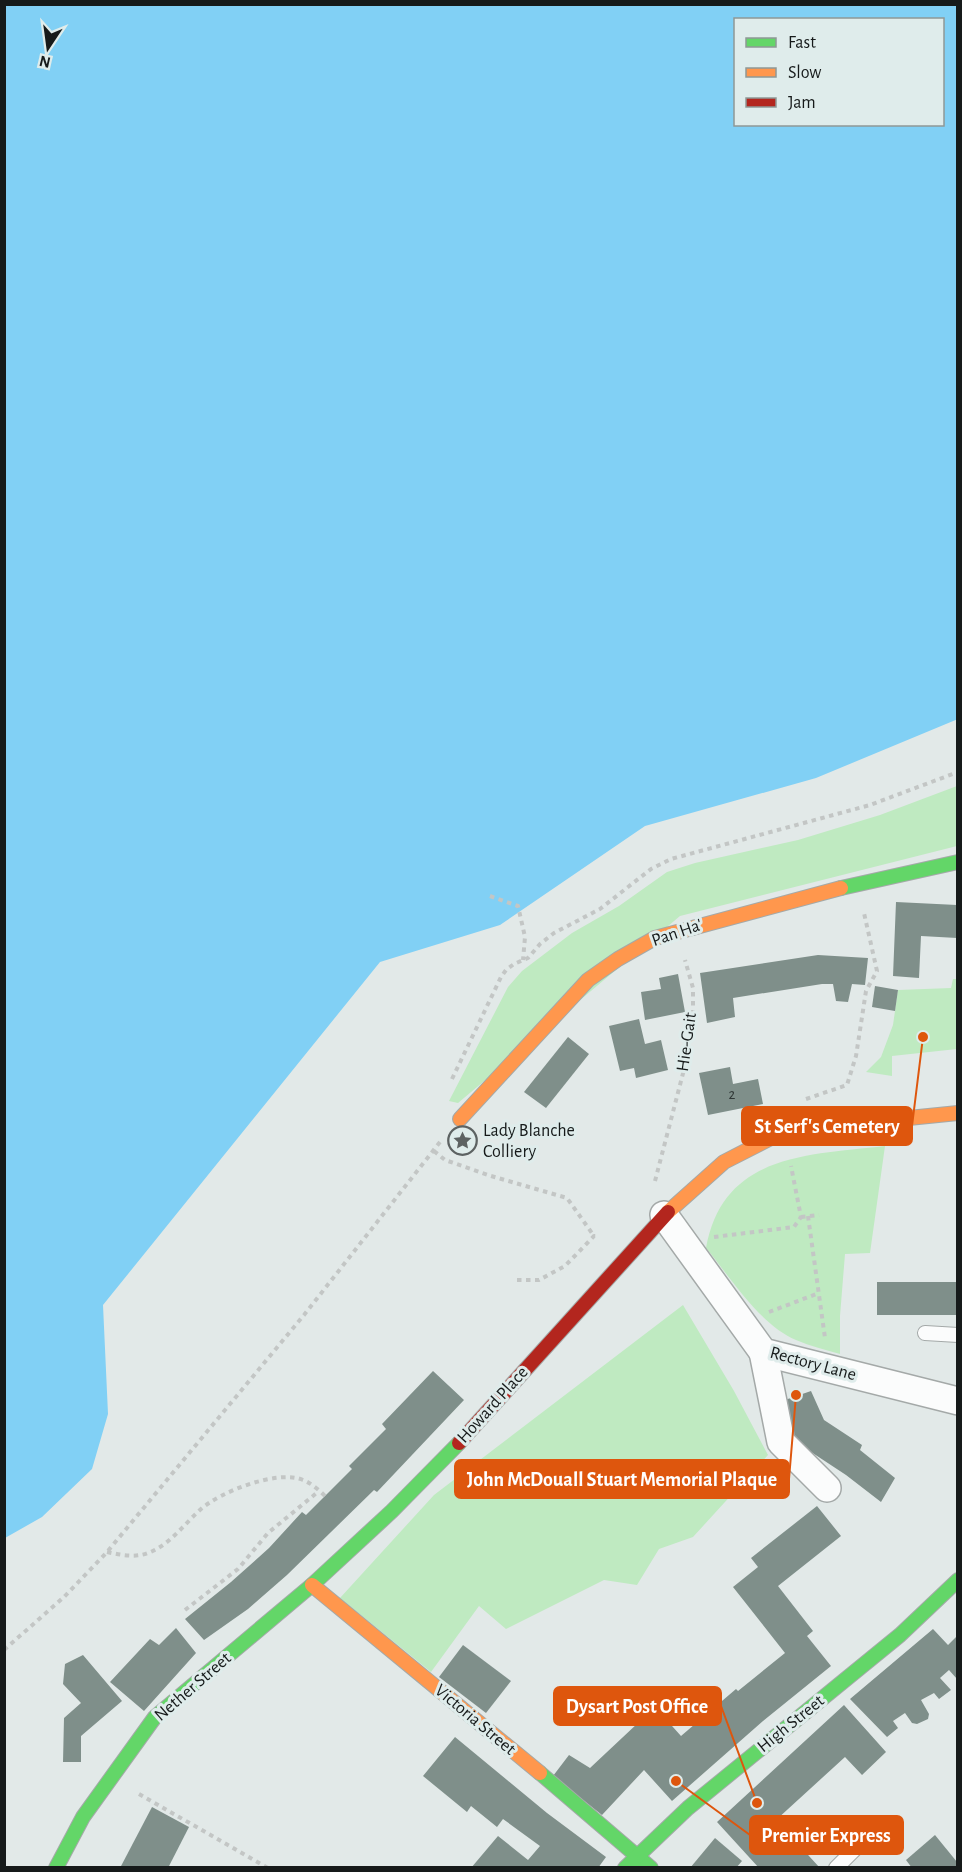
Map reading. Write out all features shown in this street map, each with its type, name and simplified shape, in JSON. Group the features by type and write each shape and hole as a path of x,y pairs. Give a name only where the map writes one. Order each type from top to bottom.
{"street":[{"name":"Pan Ha'","path":"460,1119 588,980 618,959 655,938 858,883 957,862"},
{"name":"Howard Place","path":"312,1586 443,1461 664,1215 724,1162 771,1138 879,1121 957,1113"},
{"name":"Rectory Lane","path":"664,1215 763,1352 957,1401"},
{"path":"763,1352 781,1442 827,1488"},
{"name":"High Street","path":"625,1868 688,1808 900,1635 957,1580"},
{"name":"Victoria Street","path":"312,1586 651,1868"},
{"name":"Nether Street","path":"56,1868 83,1817 155,1717 312,1586"}],"lane":[{"path":"925,1333 957,1335"},
{"path":"836,1868 880,1824"}],"path":[{"path":"847,1085 856,1056 866,991 877,970 858,883"},
{"path":"490,896 518,906 525,937 523,960"},
{"name":"Hie-Gait","path":"662,1153 687,1058 693,1018 693,988 678,931"},
{"path":"4,1650 64,1597 107,1552 304,1314 460,1119"},
{"path":"434,1151 445,1160 567,1198 594,1236 633,1249"},
{"path":"683,1241 794,1227 801,1217 790,1160"},
{"path":"801,1217 819,1215"},
{"path":"808,1216 829,1368"},
{"path":"517,1280 539,1280 565,1266 594,1236"},
{"path":"742,1322 819,1293"},
{"path":"107,1552 130,1556 148,1553 167,1542 202,1508 217,1498 266,1478 279,1476 302,1479 325,1496"},
{"path":"185,1610 238,1569 268,1533 319,1491"},
{"path":"161,1806 268,1868"}],"green space":[{"path":"957,786 957,846 680,916 458,1103 449,1101 508,987 522,971 572,933 619,906 667,872 695,863 798,840 880,815"},
{"path":"953,979 957,979 957,1049 892,1056 892,1076 866,1072 881,1057 893,1025 898,990 951,988"},
{"path":"885,1146 870,1253 845,1254 840,1316 840,1354 796,1340 783,1333 758,1312 706,1248 715,1217 730,1193 750,1176 773,1165 827,1152"},
{"path":"683,1305 734,1391 768,1455 693,1537 659,1549 637,1585 604,1580 506,1629 479,1606 431,1672 340,1598 434,1495"}],"water":[{"path":"5,4 957,5 958,719 816,778 645,826 500,925 380,962 103,1305 108,1414 92,1469 42,1517 5,1538"}],"building":[{"path":"896,902 957,905 957,938 921,936 919,978 893,976"},
{"path":"818,955 868,958 865,985 852,984 848,1002 836,1001 833,984 822,984 733,998 735,1017 707,1023 700,973"},
{"path":"678,974 685,1012 645,1020 641,992 661,989 659,978"},
{"path":"875,986 898,990 895,1011 872,1007"},
{"path":"639,1019 645,1044 661,1040 668,1070 636,1078 634,1068 620,1071 609,1026"},
{"path":"568,1037 589,1054 546,1108 524,1092"},
{"path":"730,1067 733,1084 758,1079 763,1104 708,1115 699,1073"},
{"path":"877,1282 957,1282 957,1315 877,1315"},
{"path":"433,1371 464,1400 377,1492 374,1490 287,1575 248,1609 204,1640 185,1619 269,1548 302,1512 306,1515 352,1469 349,1466 386,1429 382,1424"},
{"path":"811,1391 824,1420 862,1445 860,1450 895,1478 881,1502 805,1448 793,1434 782,1401"},
{"path":"817,1506 841,1536 778,1586 813,1631 807,1636 831,1666 763,1721 672,1801 644,1770 602,1815 553,1776 569,1755 590,1768 655,1707 681,1736 736,1689 738,1691 785,1653 733,1587 758,1567 751,1558"},
{"path":"176,1628 196,1653 144,1711 110,1682 150,1639 159,1645"},
{"path":"933,1629 948,1645 957,1636 957,1679 949,1670 940,1678 951,1690 939,1699 934,1693 921,1700 929,1714 928,1719 917,1724 912,1723 905,1713 893,1721 898,1728 887,1737 850,1699"},
{"path":"463,1645 511,1681 486,1713 439,1677"},
{"path":"83,1655 122,1701 81,1736 81,1762 63,1762 64,1718 81,1703 63,1684 65,1664"},
{"path":"844,1705 886,1752 862,1775 845,1757 776,1820 820,1868 759,1868 717,1822"},
{"path":"455,1737 547,1813 606,1857 598,1868 471,1868 498,1836 528,1860 540,1846 503,1819 497,1827 471,1806 467,1812 423,1776"},
{"path":"152,1807 189,1827 168,1868 120,1868"},
{"path":"935,1835 957,1862 957,1868 912,1868 906,1860"},
{"path":"715,1838 742,1861 736,1868 690,1868"}],"traffic: fast":[{"path":"841,888 958,862"},
{"path":"56,1868 83,1817 155,1717 312,1585 392,1511 459,1443"},
{"path":"625,1868 688,1808 900,1635 958,1580"},
{"path":"540,1773 651,1868"}],"traffic: slow":[{"path":"460,1119 588,980 618,959 655,938 841,888"},
{"path":"668,1212 724,1162 771,1138 879,1121 958,1113"},
{"path":"312,1585 540,1773"}],"traffic: jam":[{"path":"459,1443 668,1212"}],"place":[{"name":"St Serf's Cemetery","path":"923,1037"},
{"name":"Lady Blanche Colliery","path":"462,1141"},
{"name":"John McDouall Stuart Memorial Plaque","path":"796,1395"},
{"name":"Premier Express","path":"676,1781"},
{"name":"Dysart Post Office","path":"757,1803"}]}
